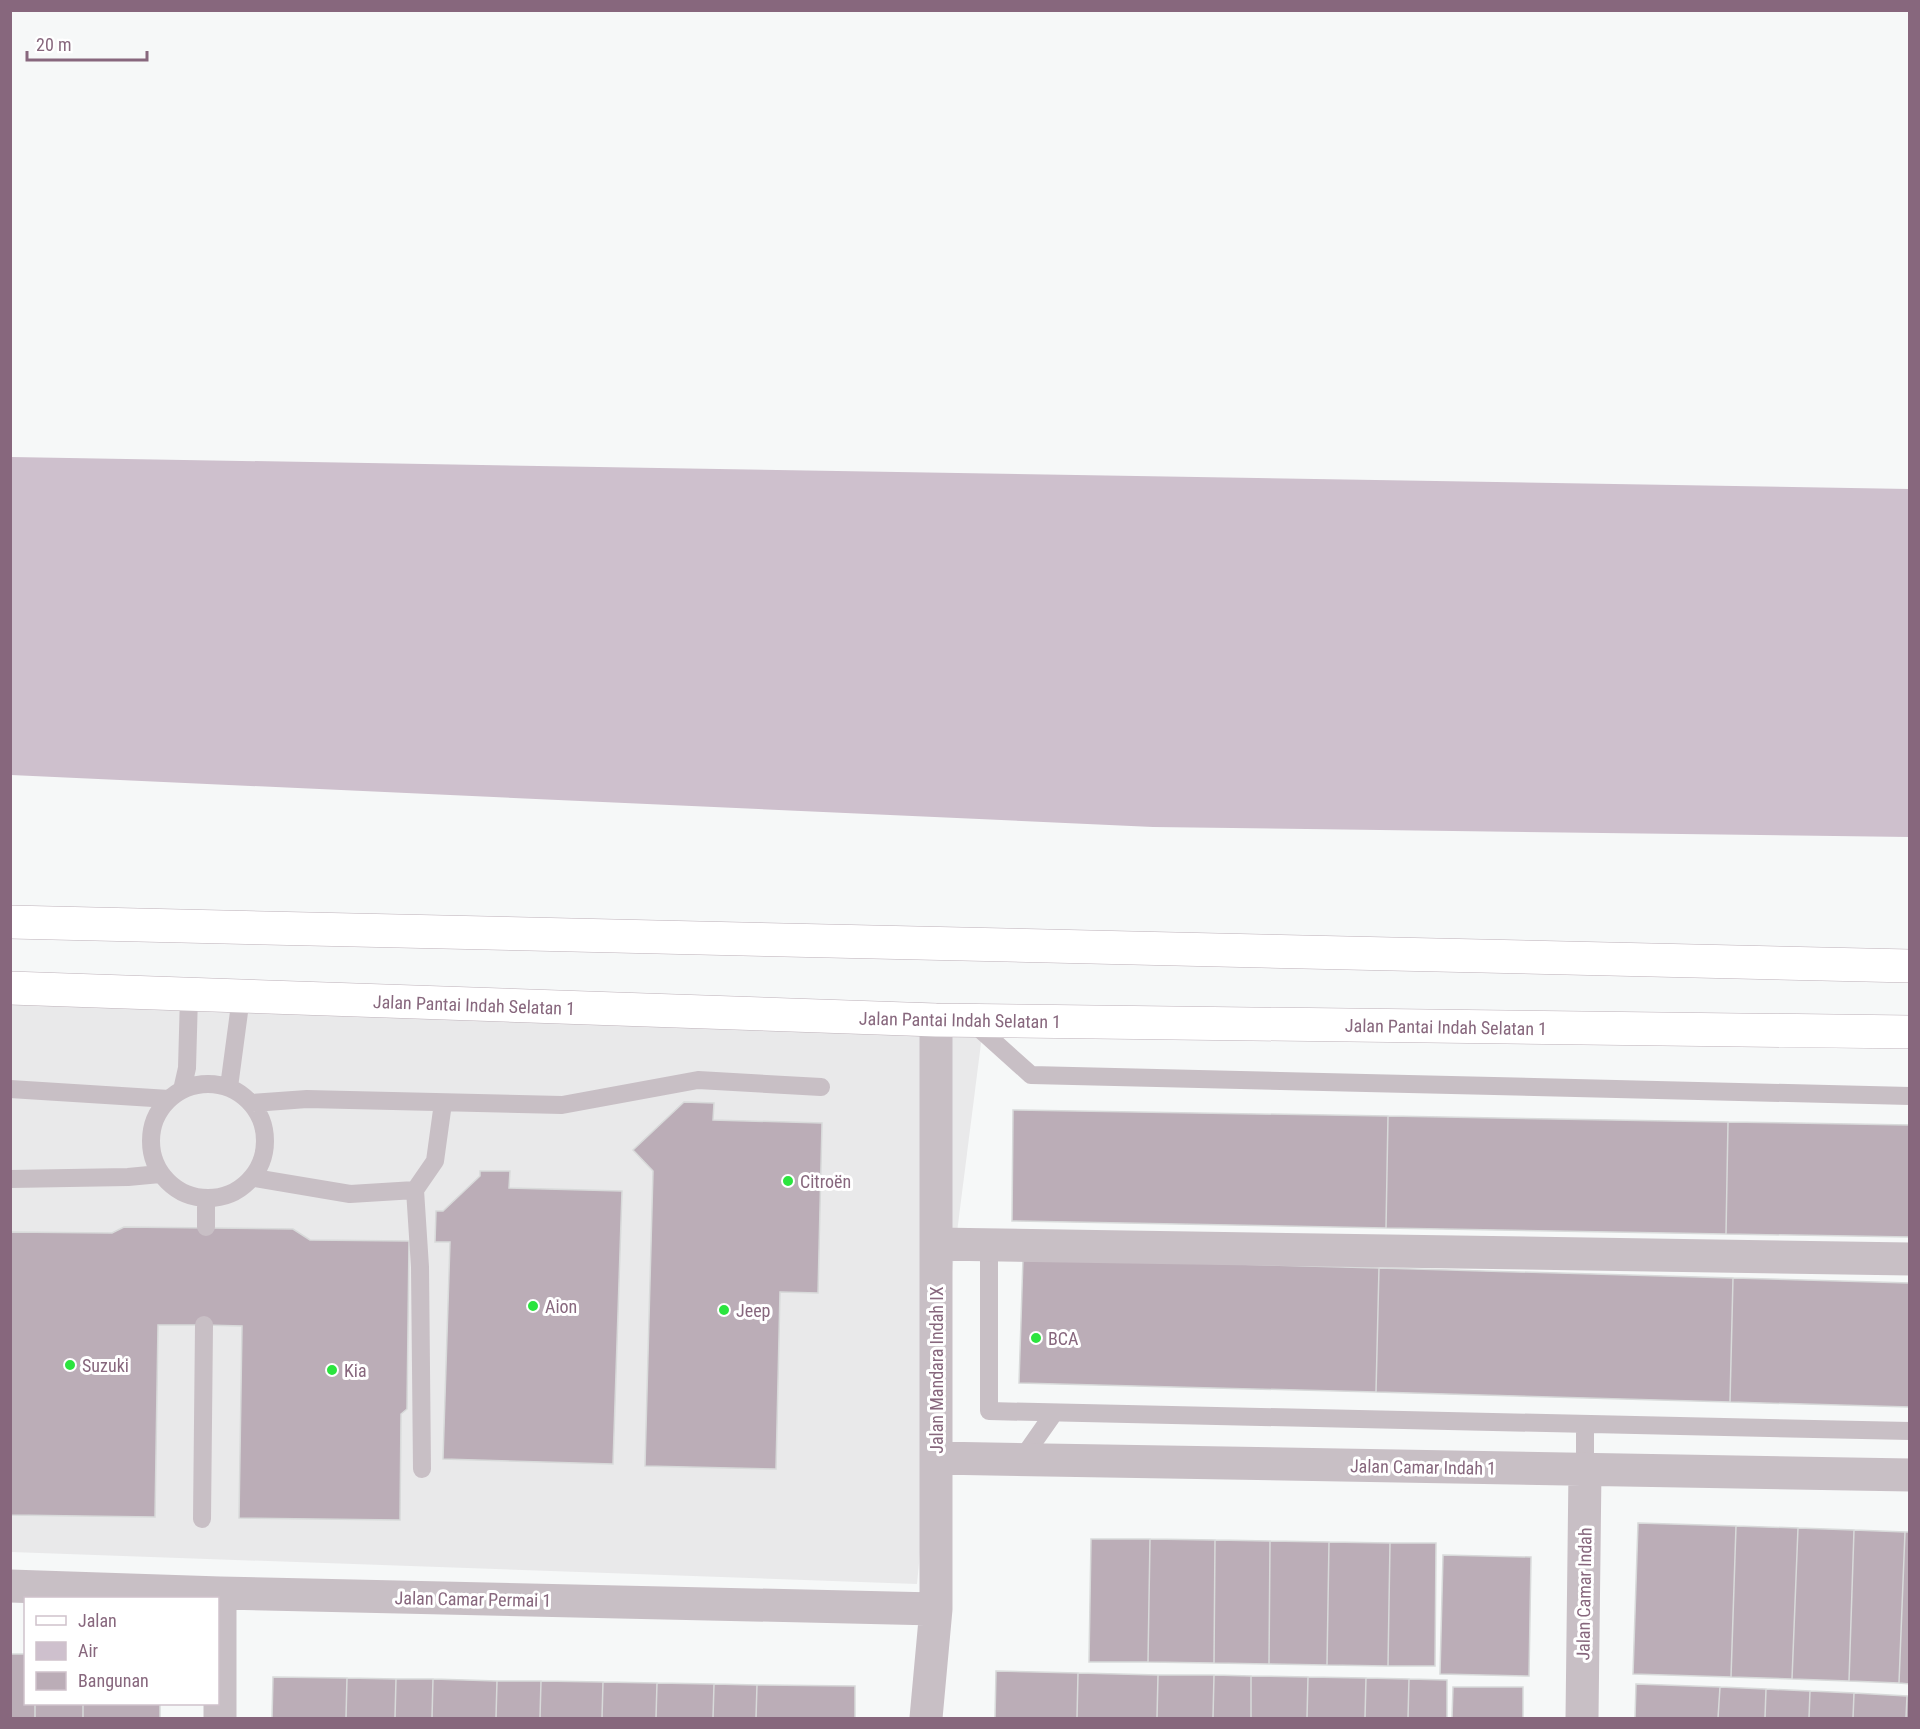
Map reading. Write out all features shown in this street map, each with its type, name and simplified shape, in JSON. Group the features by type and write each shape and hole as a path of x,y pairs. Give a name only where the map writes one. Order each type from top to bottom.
{"street":[{"path":"10,922 1910,966"},
{"name":"Jalan Pantai Indah Selatan 1","path":"10,988 189,996 970,1021 1910,1032"},
{"name":"Jalan Mandara Indah IX","path":"926,1719 936,1609 936,1020"},
{"path":"936,1244 1910,1259"},
{"name":"Jalan Camar Indah 1","path":"936,1458 1910,1475"},
{"name":"Jalan Camar Indah","path":"1582,1719 1585,1470"},
{"name":"Jalan Camar Permai 1","path":"10,1586 936,1609"},
{"path":"220,1593 220,1719"}],"lane":[{"path":"10,1089 175,1094 205,1083 229,1087 252,1103 264,1127 265,1153 254,1178 232,1194 206,1200 180,1193 160,1174 150,1149 153,1122 175,1094 187,1068 189,996"},
{"path":"229,1087 241,997"},
{"path":"970,1021 1031,1076 1910,1096"},
{"path":"252,1103 307,1099 562,1105 698,1080 821,1087"},
{"path":"422,1469 420,1267 415,1190 435,1161 443,1103"},
{"path":"10,1179 128,1177 160,1174"},
{"path":"254,1178 350,1194 415,1190"},
{"path":"206,1200 206,1227"},
{"path":"989,1244 989,1411 1910,1431"},
{"path":"202,1519 204,1325"},
{"path":"1021,1460 1054,1413"},
{"path":"1585,1424 1585,1470"}],"shaded area":[{"path":"11,981 986,1004 932,1429 917,1584 11,1552"}],"water":[{"path":"11,457 1909,489 1909,837 1153,827 11,775"}],"building":[{"path":"684,1102 714,1103 713,1120 822,1123 818,1293 780,1292 776,1469 645,1466 653,1171 633,1150"},
{"path":"1013,1110 1388,1116 1386,1228 1012,1221"},
{"path":"1388,1116 1728,1122 1726,1234 1386,1228"},
{"path":"1728,1122 1910,1125 1910,1237 1726,1234"},
{"path":"480,1171 510,1171 509,1188 622,1191 613,1464 443,1459 450,1242 435,1242 436,1211 443,1211 480,1176"},
{"path":"124,1227 293,1229 310,1240 409,1241 407,1409 401,1414 400,1520 239,1518 242,1326 204,1325 158,1325 155,1517 10,1515 10,1232 112,1233"},
{"path":"1023,1258 1379,1268 1376,1392 1019,1383"},
{"path":"1379,1268 1733,1278 1730,1402 1376,1392"},
{"path":"1733,1278 1910,1283 1910,1407 1730,1402"},
{"path":"1638,1523 1736,1526 1731,1677 1633,1674"},
{"path":"1736,1526 1798,1528 1792,1679 1731,1677"},
{"path":"1798,1528 1854,1530 1849,1681 1792,1679"},
{"path":"1854,1530 1905,1532 1899,1683 1849,1681"},
{"path":"1905,1532 1910,1532 1910,1684 1899,1683"},
{"path":"1091,1539 1150,1539 1148,1662 1089,1662"},
{"path":"1150,1539 1215,1540 1214,1663 1148,1662"},
{"path":"1215,1540 1270,1541 1269,1664 1214,1663"},
{"path":"1270,1541 1329,1542 1327,1665 1269,1664"},
{"path":"1329,1542 1390,1543 1388,1666 1327,1665"},
{"path":"1390,1543 1436,1543 1435,1666 1388,1666"},
{"path":"1443,1555 1531,1557 1529,1676 1440,1674"},
{"path":"10,1654 24,1654 24,1705 35,1705 35,1718 10,1718"},
{"path":"996,1671 1078,1673 1077,1718 995,1718"},
{"path":"1078,1673 1158,1675 1157,1718 1077,1718"},
{"path":"1158,1675 1214,1675 1213,1718 1157,1718"},
{"path":"1214,1675 1251,1676 1251,1718 1213,1718"},
{"path":"1251,1676 1308,1677 1307,1718 1251,1718"},
{"path":"273,1677 347,1678 346,1718 272,1718"},
{"path":"1308,1677 1366,1678 1365,1718 1307,1718"},
{"path":"347,1678 396,1679 395,1718 346,1718"},
{"path":"1366,1678 1409,1679 1408,1718 1365,1718"},
{"path":"396,1679 433,1679 432,1718 395,1718"},
{"path":"433,1679 497,1681 496,1718 432,1718"},
{"path":"1409,1679 1447,1680 1447,1718 1408,1718"},
{"path":"497,1681 541,1681 540,1718 496,1718"},
{"path":"541,1681 603,1682 602,1718 540,1718"},
{"path":"603,1682 657,1683 656,1718 602,1718"},
{"path":"657,1683 714,1684 713,1718 656,1718"},
{"path":"714,1684 757,1685 756,1718 713,1718"},
{"path":"1636,1684 1720,1687 1718,1718 1635,1718"},
{"path":"757,1685 855,1686 855,1718 756,1718"},
{"path":"1453,1687 1523,1687 1523,1718 1452,1718"},
{"path":"1720,1687 1766,1689 1765,1718 1718,1718"},
{"path":"1766,1689 1810,1691 1809,1718 1765,1718"},
{"path":"1810,1691 1854,1693 1853,1718 1809,1718"},
{"path":"1854,1693 1907,1696 1906,1718 1853,1718"},
{"path":"1907,1696 1910,1696 1910,1718 1906,1718"},
{"path":"35,1705 83,1705 83,1718 35,1718"},
{"path":"83,1705 160,1705 160,1718 83,1718"}],"place":[{"name":"Citroën","path":"788,1181"},
{"name":"Aion","path":"533,1306"},
{"name":"Jeep","path":"724,1310"},
{"name":"BCA","path":"1036,1338"},
{"name":"Suzuki","path":"70,1365"},
{"name":"Kia","path":"332,1370"}]}
